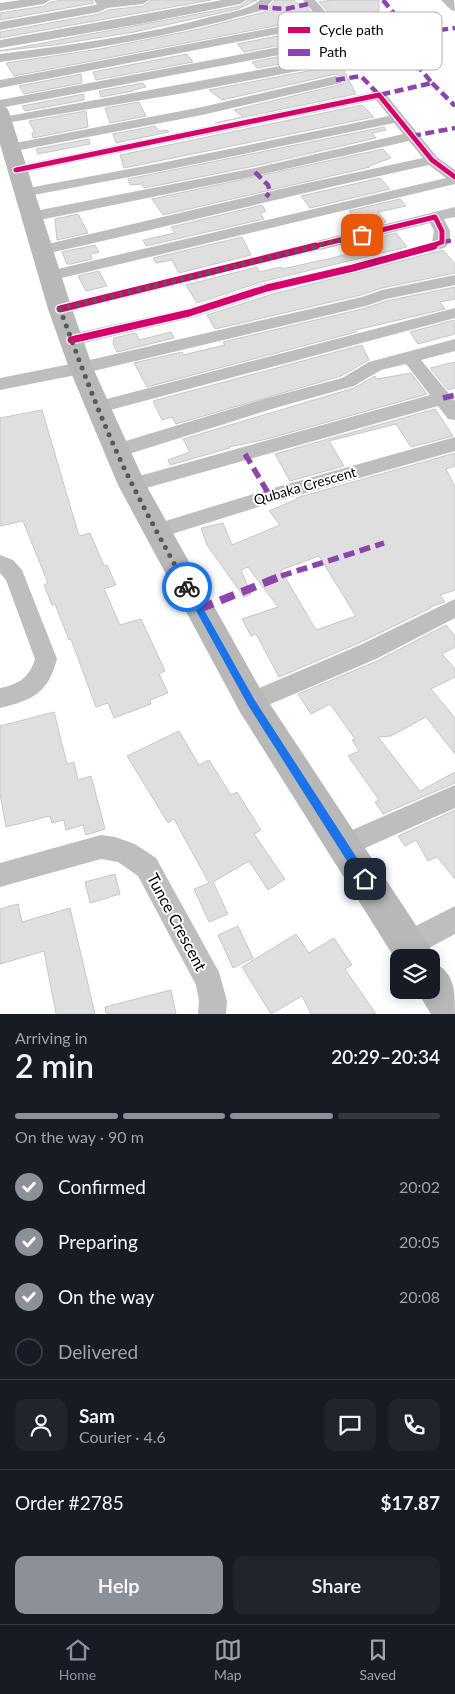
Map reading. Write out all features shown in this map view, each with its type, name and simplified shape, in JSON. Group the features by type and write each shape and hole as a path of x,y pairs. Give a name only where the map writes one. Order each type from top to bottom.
{"main road":[{"path":"1,113 30,217 60,309 81,368 132,485 251,702 411,949"},
{"path":"440,993 454,1014"}],"street":[{"path":"0,7 44,0"},
{"path":"0,26 98,8 102,3 143,0"},
{"path":"0,44 140,20 240,0"},
{"path":"0,58 134,37 207,22 259,7 267,0"},
{"path":"308,0 319,12"},
{"path":"447,0 455,7"},
{"path":"0,84 278,30"},
{"path":"134,37 184,90 224,153"},
{"path":"1,113 169,72 278,51"},
{"path":"1,113 184,90 284,70"},
{"path":"10,148 199,111 336,80"},
{"path":"16,170 379,95 432,160 455,179"},
{"path":"23,193 148,170 397,118"},
{"path":"30,217 256,172 412,136"},
{"path":"41,250 153,225 298,189 432,160"},
{"path":"49,276 219,238 455,179"},
{"path":"60,309 455,212"},
{"path":"71,340 188,313 267,288 353,268 438,245 442,242 443,236 435,217"},
{"path":"0,384 81,368 358,303 382,294 455,280"},
{"path":"98,407 455,313"},
{"path":"116,450 270,403 348,382 375,366 455,345"},
{"path":"410,357 455,414"},
{"path":"132,485 443,398"},
{"name":"Qubaka Crescent","path":"156,531 270,496 455,444"},
{"path":"0,563 6,566 15,576 46,659 38,682 28,690 0,698"},
{"path":"251,702 368,652 455,608"},
{"path":"343,846 455,796"},
{"name":"Tunce Crescent","path":"0,875 101,846 116,848 133,855 147,867 209,982 213,1001 212,1014"},
{"path":"415,949 455,919"}],"building":[{"path":"92,0 94,3 0,20 0,13 44,6 50,2"},
{"path":"151,0 211,0 0,38 0,32 99,14 108,10 143,6"},
{"path":"248,0 257,0 238,9 134,32 54,45 0,51 240,6"},
{"path":"275,0 294,0 300,5 304,4 311,12 278,12 278,25 14,76 6,63 100,49 199,29 264,12"},
{"path":"332,0 379,0 379,11 328,12 319,2"},
{"path":"278,36 278,46 244,52 237,44"},
{"path":"187,54 193,62 96,80 93,72"},
{"path":"278,57 278,64 257,68 252,62"},
{"path":"313,70 344,70 356,94 215,123 243,117 234,110 343,84 345,80 336,74 222,100 209,90"},
{"path":"81,74 82,83 24,94 19,86"},
{"path":"143,83 146,87 101,97 99,91"},
{"path":"84,94 84,100 25,111 22,106"},
{"path":"139,102 146,116 110,123 105,108"},
{"path":"362,105 374,117 124,168 120,155"},
{"path":"86,111 88,127 33,138 32,133 35,133 29,121"},
{"path":"155,126 159,131 167,130 169,132 116,143 113,134"},
{"path":"384,127 386,130 372,133 376,138 255,166 144,188 142,184 130,185 128,179"},
{"path":"89,139 90,144 38,154 36,149"},
{"path":"383,149 391,158 370,167 163,215 152,199"},
{"path":"380,178 390,189 310,208 301,196"},
{"path":"400,199 406,206 378,212 386,222 363,228 349,211"},
{"path":"262,205 266,211 260,213 264,219 146,246 143,240 175,233 171,227"},
{"path":"78,214 88,233 57,240 55,219"},
{"path":"396,233 407,247 261,282 197,303 186,285 257,267 259,272 332,258 355,252 351,247 374,242 372,239"},
{"path":"242,237 251,255 179,273 172,260 156,263 153,258"},
{"path":"95,245 99,252 90,254 92,259 67,264 62,252"},
{"path":"443,250 455,264 455,273 382,288 361,295 215,329 207,315 273,294"},
{"path":"99,271 107,286 86,291 78,276"},
{"path":"455,287 455,299 440,302 445,309 356,330 356,332 147,387 134,363 182,352 183,355 225,345 223,342 366,308 386,301"},
{"path":"454,320 455,334 418,344 410,332"},
{"path":"171,332 174,338 117,352 113,344 114,338 136,333 139,340"},
{"path":"362,345 369,360 341,376 176,424 172,417 162,420 153,401"},
{"path":"455,362 455,388 448,390 430,368"},
{"path":"411,373 427,394 267,439 229,447 170,465 168,460 190,452 183,439 354,388 375,376 377,379"},
{"path":"435,409 453,436 411,447 396,424 329,441 344,466 290,481 275,454"},
{"path":"42,410 79,536 90,533 104,566 107,565 116,585 104,589 120,625 141,619 165,671 159,674 168,693 150,700 151,704 114,718 108,703 96,707 71,639 69,640 55,604 52,605 44,585 48,583 23,521 0,526 0,418"},
{"path":"455,453 455,466 446,469 455,487 455,590 440,595 445,602 430,607 359,643 279,677 256,634 251,636 242,619 278,607 248,567 241,570 251,594 244,597 207,545 201,528 223,523 232,545 280,525 269,511 296,498","holes":["319,556 356,616 316,630 281,570"]},
{"path":"446,625 455,636 455,647 442,654 455,669 455,677 431,689 455,718 455,754 426,717 391,736 378,737 420,791 455,772 455,783 383,814 375,802 379,800 348,756 359,751 352,740 355,739 330,704 311,714 298,694 377,661"},
{"path":"54,712 67,764 74,762 78,780 91,776 105,829 86,835 83,825 66,830 64,820 52,823 50,816 6,827 0,794 0,726"},
{"path":"179,731 199,765 209,760 231,795 237,792 261,830 254,834 285,879 268,890 249,861 213,882 228,914 209,922 194,889 209,883 174,819 168,823 127,756"},
{"path":"455,810 455,879 437,857 428,861 416,840 405,846 398,836"},
{"path":"115,874 120,894 90,903 85,882"},
{"path":"18,904 22,922 70,908 95,1014 56,1014 44,951 0,964 0,909"},
{"path":"238,926 253,958 233,968 218,935"},
{"path":"296,934 309,953 334,938 352,965 345,969 376,1014 311,1014 302,996 271,1014 242,967"},
{"path":"171,990 176,1014 106,1014 105,1007"}],"marked path":[{"path":"383,0 393,12"},
{"path":"259,7 286,9 312,3"},
{"path":"442,30 455,28"},
{"path":"336,80 361,76 379,95 432,83 421,70"},
{"path":"432,83 455,106"},
{"path":"412,136 455,128"},
{"path":"255,172 268,185 270,192 266,197"},
{"path":"442,242 455,240"},
{"path":"443,398 455,395"},
{"path":"245,454 270,496"},
{"path":"199,609 272,579 384,543"}],"cycle path":[{"path":"16,170 379,95 432,160 455,177"},
{"path":"60,309 435,217 442,231 442,242 438,245 353,268 267,288 189,313 71,340"}],"way so far":[{"path":"187,587 132,485 116,450 81,368 60,309 362,235"}],"route":[{"path":"187,587 251,702 365,879"}]}
